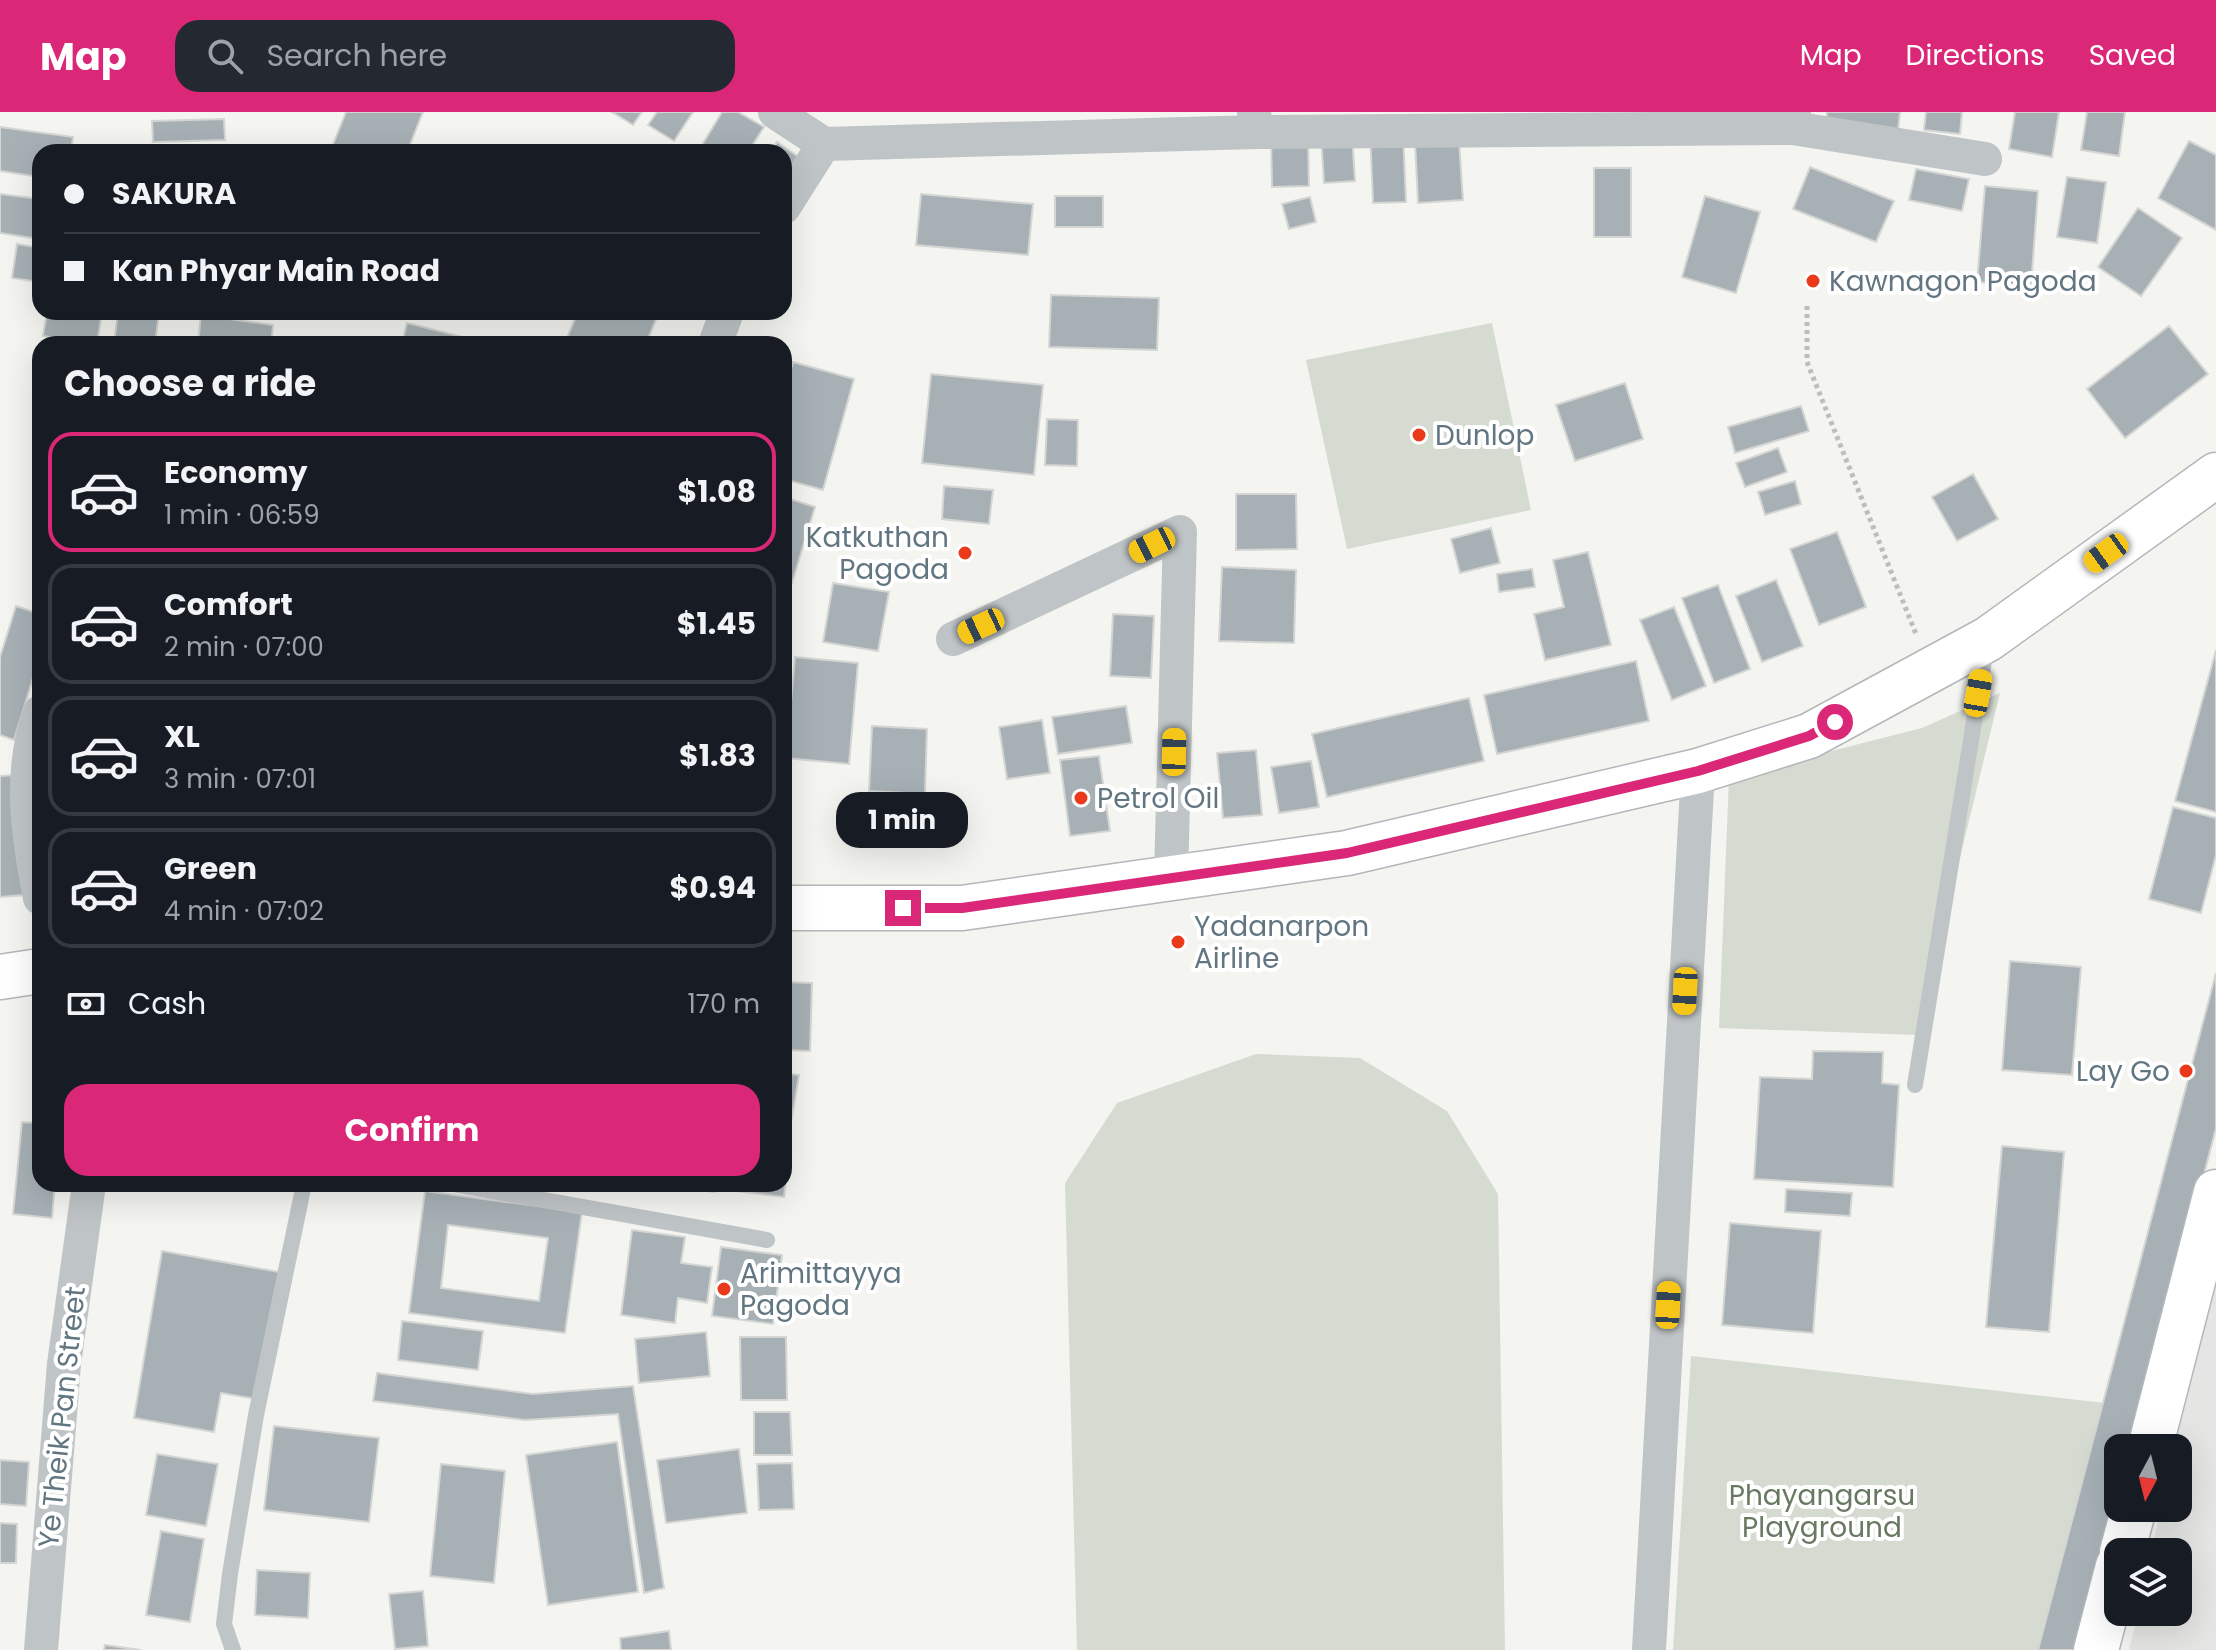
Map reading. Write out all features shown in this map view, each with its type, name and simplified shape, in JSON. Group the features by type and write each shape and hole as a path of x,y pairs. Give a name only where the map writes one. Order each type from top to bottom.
{"main road":[{"path":"792,908 962,908 1347,853 1698,771 1809,736 1988,639 2216,475"},
{"path":"0,977 32,972"},
{"path":"2154,1434 2216,1192"},
{"path":"2096,1650 2104,1619"}],"street":[{"path":"775,112 824,144 1255,122 1793,120 1985,159"},
{"path":"792,194 824,144"},
{"path":"953,639 1180,532 1171,878"},
{"path":"32,745 25,793 32,857"},
{"path":"1649,1650 1698,771"},
{"name":"Ye Theik Pan Street","path":"41,1650 64,1364 88,1192"}],"lane":[{"path":"1915,1085 1988,639"},
{"path":"233,1650 224,1624 230,1574 256,1415 302,1192"},
{"path":"499,1192 767,1240"}],"path":[{"path":"1807,306 1807,362 1920,643"}],"shaded area":[{"path":"2216,1261 2216,1650 2129,1650 2135,1626 2192,1626 2192,1538 2154,1538 2158,1522 2192,1522 2192,1434 2177,1434"}],"green space":[{"name":"Dunlop","path":"1492,323 1531,510 1347,549 1306,360"},
{"path":"2000,693 1917,1035 1719,1028 1729,777 1922,728"},
{"path":"1256,1054 1360,1058 1447,1111 1498,1194 1505,1650 1077,1650 1065,1183 1117,1103"},
{"name":"Phayangarsu Playground","path":"1691,1356 2114,1404 2107,1434 2104,1434 2104,1445 2054,1650 1673,1650"}],"building":[{"path":"346,112 423,112 410,144 333,144"},
{"path":"612,112 642,112 633,125"},
{"path":"657,112 693,112 674,141 648,125"},
{"path":"722,112 738,112 764,127 753,144 703,144"},
{"path":"1827,112 1900,112 1898,130 1826,126"},
{"path":"1926,112 1962,112 1960,134 1924,130"},
{"path":"2015,112 2059,112 2052,157 2009,149"},
{"path":"2087,112 2125,112 2119,156 2081,150"},
{"path":"224,119 225,140 153,142 152,121"},
{"path":"0,127 73,137 72,144 32,144 32,176 0,171"},
{"path":"1370,132 1403,132 1406,202 1373,203"},
{"path":"1352,134 1355,181 1324,183 1321,136"},
{"path":"1308,138 1309,186 1272,187 1271,139"},
{"path":"1459,140 1463,200 1418,203 1415,142"},
{"path":"2189,141 2216,155 2216,230 2158,198"},
{"path":"792,152 803,160 792,176"},
{"path":"1810,167 1894,201 1876,242 1793,209"},
{"path":"1594,168 1631,168 1631,237 1594,237"},
{"path":"1916,169 1969,179 1962,211 1909,200"},
{"path":"2067,177 2106,182 2097,243 2057,237"},
{"path":"1985,186 2038,191 2031,286 1977,282"},
{"path":"0,194 32,198 32,238 0,233"},
{"path":"921,194 1033,204 1028,255 916,245"},
{"path":"1055,196 1103,196 1103,227 1055,227"},
{"path":"1705,196 1760,212 1736,293 1682,277"},
{"path":"1310,197 1316,222 1289,229 1282,204"},
{"path":"2138,208 2182,238 2141,296 2098,267"},
{"path":"17,244 32,247 32,281 12,278"},
{"path":"1051,295 1159,298 1157,350 1049,347"},
{"path":"46,320 101,320 98,336 43,336"},
{"path":"117,320 158,320 156,336 115,336"},
{"path":"200,320 237,320 273,325 272,336 199,336"},
{"path":"575,320 656,320 649,336 568,336"},
{"path":"407,323 459,336 404,336"},
{"path":"2169,326 2208,374 2125,438 2087,389"},
{"path":"793,362 854,379 823,490 792,481"},
{"path":"931,374 1043,385 1034,475 922,463"},
{"path":"1625,383 1643,439 1575,461 1556,405"},
{"path":"1801,406 1809,431 1735,453 1728,427"},
{"path":"1047,419 1078,420 1077,466 1045,465"},
{"path":"1778,448 1787,472 1745,487 1736,463"},
{"path":"1973,474 1998,519 1957,541 1932,497"},
{"path":"1795,481 1801,504 1765,515 1758,492"},
{"path":"944,486 993,490 989,524 942,519"},
{"path":"1236,494 1296,494 1297,549 1236,550"},
{"path":"792,500 815,507 792,583"},
{"path":"1491,528 1500,563 1460,573 1451,539"},
{"path":"1837,532 1866,607 1819,625 1790,549"},
{"path":"1588,552 1611,645 1545,660 1534,614 1564,607 1553,560"},
{"path":"1222,567 1296,570 1294,643 1219,641"},
{"path":"1532,569 1535,587 1499,592 1497,574"},
{"path":"1776,580 1803,646 1762,662 1736,596"},
{"path":"833,583 889,592 878,651 823,642"},
{"path":"1718,585 1750,669 1714,683 1682,598"},
{"path":"16,606 32,611 32,681 14,740 0,735 0,657"},
{"path":"1674,607 1706,686 1672,700 1640,620"},
{"path":"1113,614 1154,616 1151,678 1110,676"},
{"path":"2216,650 2216,812 2175,801"},
{"path":"795,657 858,663 849,764 792,759"},
{"path":"1636,661 1649,721 1497,754 1484,695"},
{"path":"1469,698 1484,761 1327,797 1312,734"},
{"path":"1126,706 1132,743 1058,754 1052,717"},
{"path":"1042,720 1050,773 1007,779 999,727"},
{"path":"872,726 927,729 925,794 869,791"},
{"path":"1256,750 1262,815 1223,818 1217,753"},
{"path":"1099,756 1110,831 1070,836 1060,760"},
{"path":"1311,761 1319,807 1279,813 1271,767"},
{"path":"15,775 25,895 0,897 0,776"},
{"path":"2173,807 2216,818 2216,855 2201,913 2149,899"},
{"path":"2010,961 2081,967 2072,1075 2002,1070"},
{"path":"2216,973 2216,1128 2137,1434 2104,1434 2104,1522 2114,1522 2110,1538 2104,1538 2104,1561 2081,1650 2038,1650"},
{"path":"792,982 812,983 810,1051 792,1050"},
{"path":"1813,1051 1883,1052 1882,1083 1899,1085 1893,1187 1754,1179 1760,1077 1812,1079"},
{"path":"792,1074 799,1075 792,1116"},
{"path":"22,1122 32,1123 32,1192 54,1192 52,1218 13,1214"},
{"path":"2002,1146 2064,1152 2049,1332 1986,1327"},
{"path":"1786,1189 1852,1193 1850,1216 1785,1212"},
{"path":"425,1192 582,1212 565,1333 409,1313","holes":["448,1225 548,1238 539,1301 441,1288"]},
{"path":"744,1192 785,1192 784,1197"},
{"path":"1730,1223 1821,1231 1813,1333 1722,1325"},
{"path":"632,1230 685,1237 681,1263 712,1267 707,1303 678,1298 675,1323 621,1315"},
{"path":"721,1247 782,1255 773,1324 712,1316"},
{"path":"162,1251 279,1272 256,1399 221,1393 214,1432 134,1418"},
{"path":"402,1321 483,1331 478,1370 398,1360"},
{"path":"706,1332 710,1376 639,1383 635,1339"},
{"path":"740,1337 786,1337 787,1400 741,1400"},
{"path":"377,1373 533,1394 633,1386 664,1588 644,1593 618,1414 525,1420 373,1401"},
{"path":"754,1412 790,1412 792,1455 754,1455"},
{"path":"274,1426 379,1438 369,1522 264,1510"},
{"path":"617,1442 638,1592 548,1605 526,1455"},
{"path":"739,1449 747,1513 666,1523 657,1460"},
{"path":"157,1454 218,1464 206,1526 146,1515"},
{"path":"0,1460 29,1462 26,1506 0,1504"},
{"path":"792,1463 794,1509 759,1510 757,1464"},
{"path":"441,1464 505,1471 494,1583 430,1576"},
{"path":"0,1523 17,1524 16,1563 0,1563"},
{"path":"161,1531 204,1539 190,1622 146,1615"},
{"path":"257,1570 310,1573 308,1618 255,1615"},
{"path":"423,1591 428,1646 395,1649 389,1594"},
{"path":"669,1631 671,1650 621,1650 620,1638"},
{"path":"105,1645 141,1650 104,1650"}],"place":[{"name":"Kawnagon Pagoda","path":"1813,281"},
{"name":"Dunlop","path":"1419,435"},
{"name":"Katkuthan Pagoda","path":"965,553"},
{"name":"Petrol Oil","path":"1081,798"},
{"name":"Yadanarpon Airline","path":"1178,942"},
{"name":"Lay Go","path":"2186,1071"},
{"name":"Arimittayya Pagoda","path":"724,1289"}],"route":[{"path":"903,908 962,908 1347,853 1698,771 1809,736 1835,722"}]}
